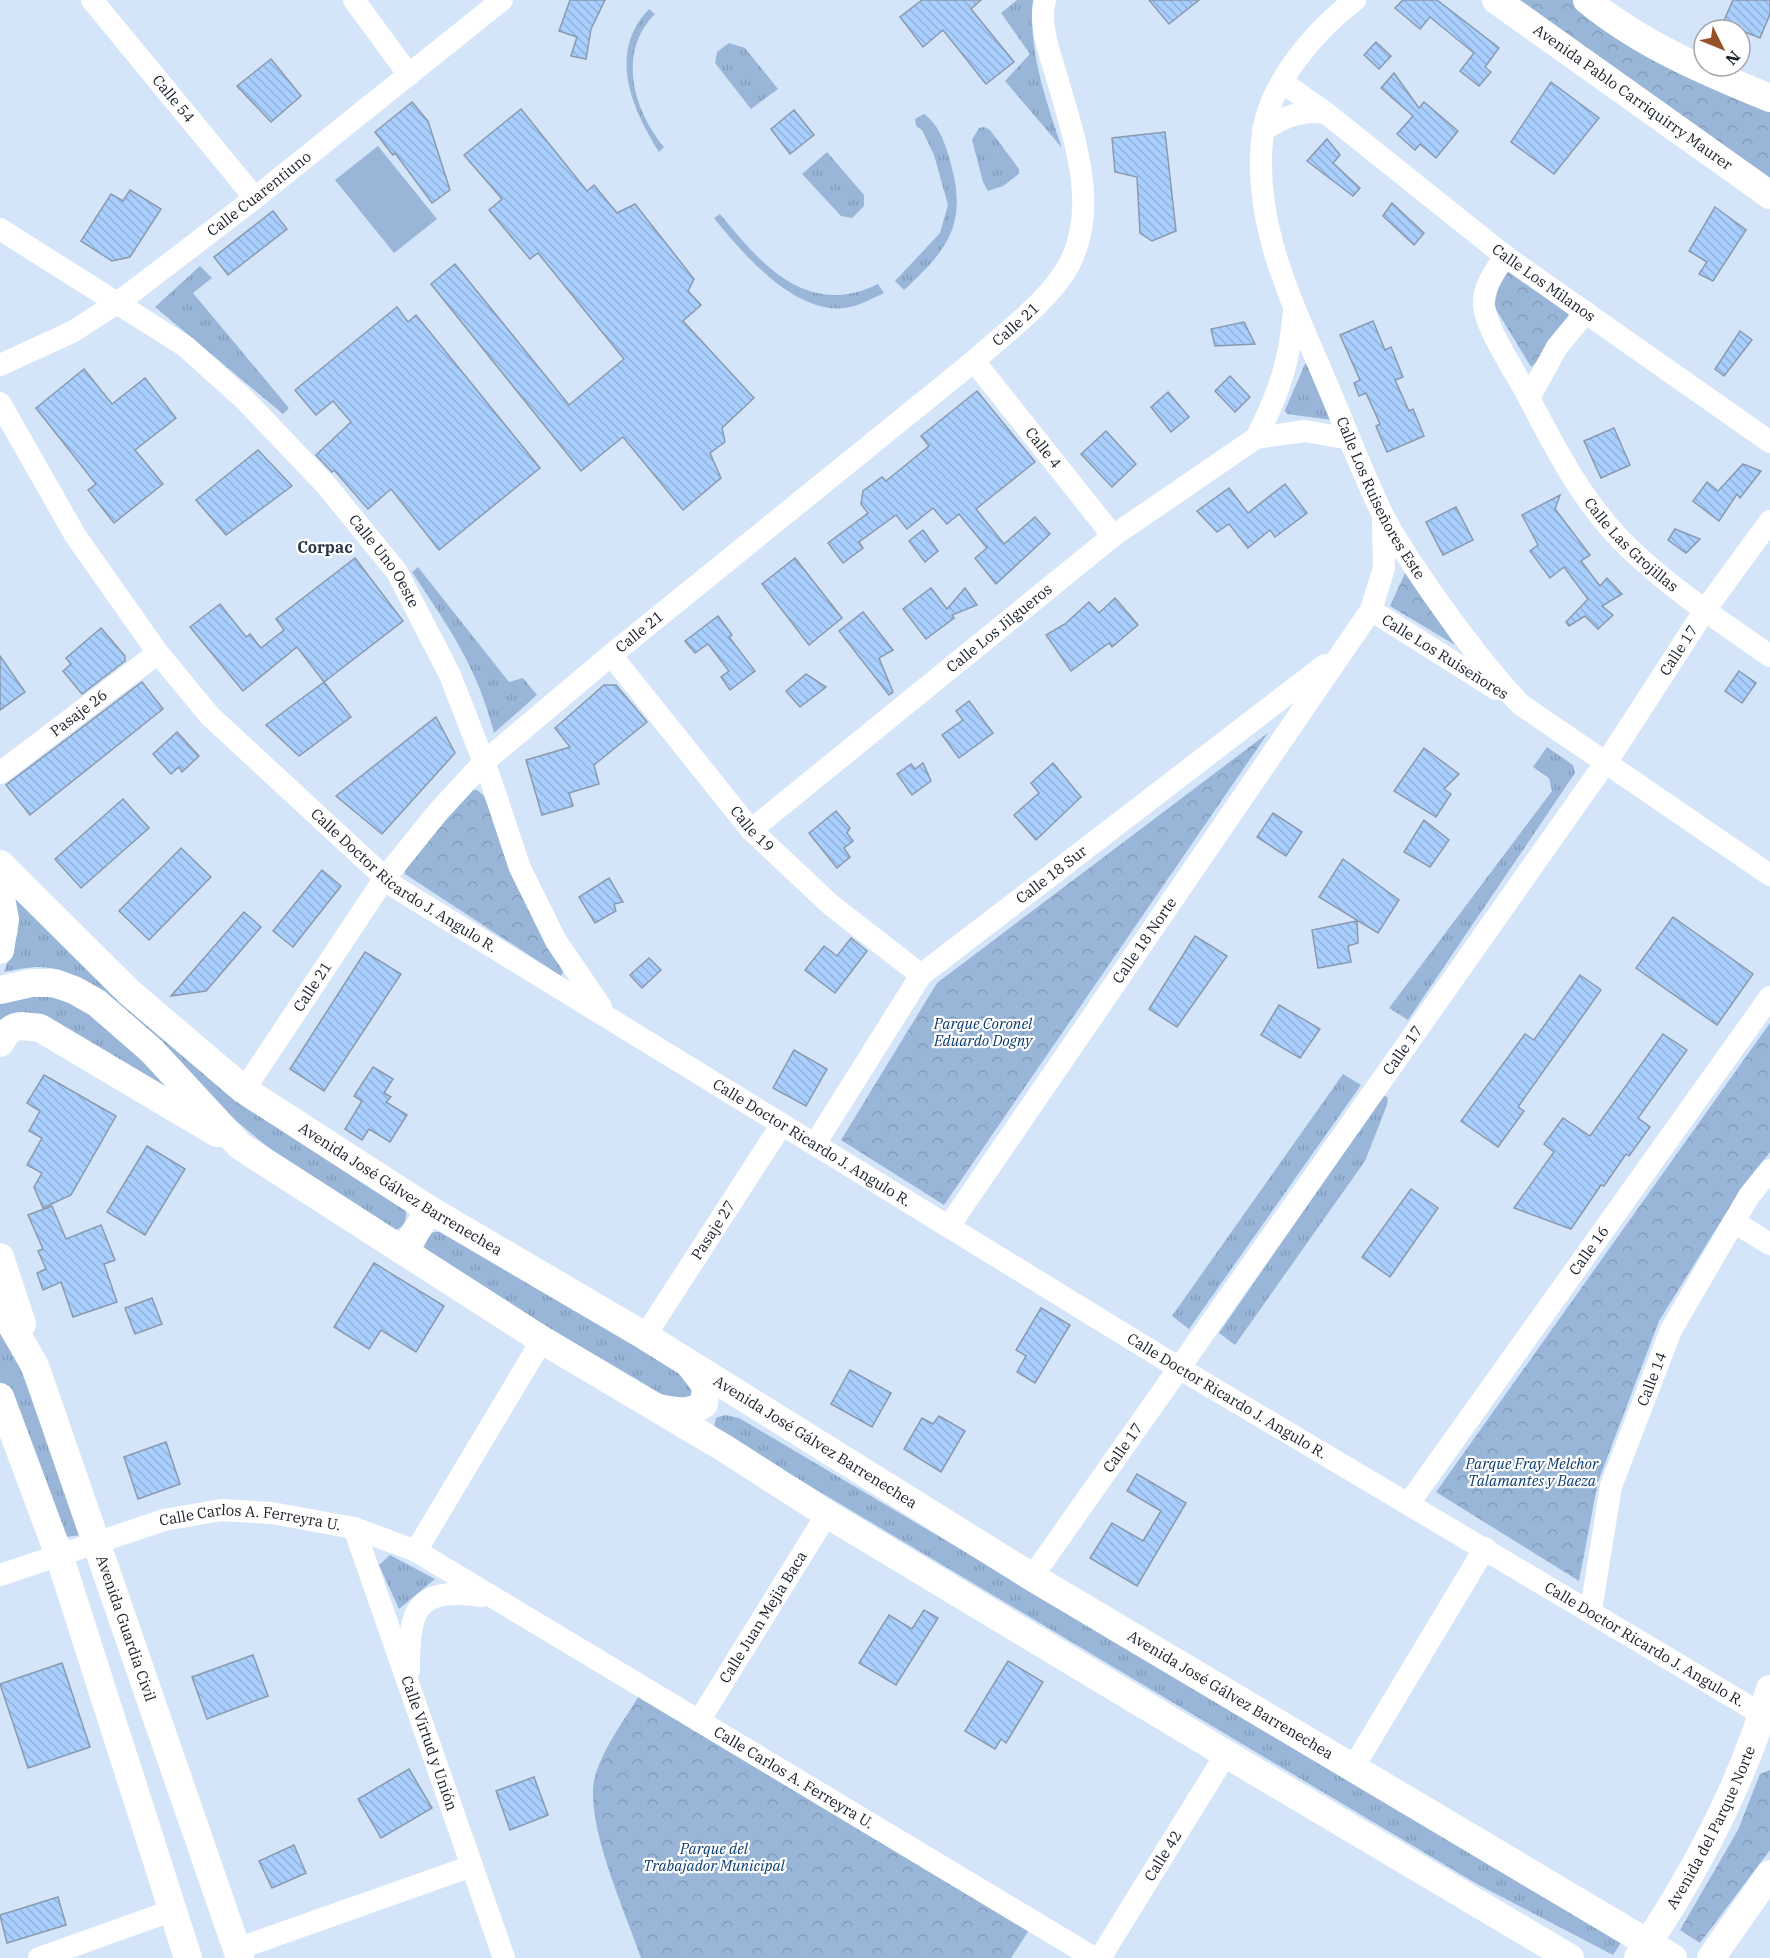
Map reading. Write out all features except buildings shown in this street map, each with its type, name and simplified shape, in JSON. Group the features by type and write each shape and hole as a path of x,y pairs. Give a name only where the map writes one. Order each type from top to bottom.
{"main road":[{"name":"Avenida Pablo Carriquirry Maurer","path":"1496,0 1770,195"},
{"path":"1587,0 1613,22 1705,72 1770,98"},
{"path":"0,950 5,919 1,874"},
{"name":"Avenida José Gálvez Barrenechea","path":"1,874 129,992 244,1090 430,1210 645,1336 1032,1577 1353,1768 1643,1950 1673,1958"},
{"path":"0,990 31,982 54,983 74,990 97,1003 152,1051 240,1146"},
{"path":"0,1043 9,1029 15,1026 40,1028 240,1146 542,1340 724,1448 827,1514 1570,1958"},
{"path":"403,1251 430,1210"},
{"path":"0,1257 35,1366"},
{"name":"Avenida Guardia Civil","path":"0,1305 35,1366 238,1954"},
{"path":"654,1407 683,1412 695,1411 704,1404 706,1386 687,1362"},
{"path":"0,1397 59,1555 171,1911 188,1958"},
{"path":"724,1448 711,1429 711,1421 715,1414 728,1405 758,1406"},
{"name":"Avenida del Parque Norte","path":"1643,1950 1662,1923 1717,1827 1768,1708"},
{"path":"1735,1783 1754,1762 1770,1754"},
{"path":"1711,1958 1735,1945 1770,1874"}],"street":[{"name":"Calle 54","path":"92,0 255,198"},
{"path":"354,0 409,75"},
{"name":"Calle Cuarentiuno","path":"0,364 72,332 120,302 255,198 502,0"},
{"name":"Calle 21","path":"244,1090 384,879 438,812 484,762 611,655 974,361 1028,314 1058,282 1073,255 1083,222 1080,158 1049,51 1045,0"},
{"name":"Calle Los Ruiseñores Este","path":"1355,0 1325,24 1282,82 1263,130 1263,206 1274,255 1294,308 1382,514 1408,557 1465,640 1490,673 1520,704 1770,875"},
{"name":"Calle Los Milanos","path":"1282,82 1326,113 1505,256 1770,442"},
{"path":"1263,130 1289,114 1312,111 1326,113"},
{"name":"Calle Uno Oeste","path":"0,229 120,302 185,345 244,399 326,485 397,573 450,675 484,762 520,868 572,968 609,1018"},
{"name":"Calle Las Grojillas","path":"1505,256 1488,285 1484,306 1495,336 1564,466 1599,514 1630,550 1705,610 1770,656"},
{"name":"Calle Los Jilgueros","path":"1256,438 1275,403 1291,351 1294,308"},
{"path":"1529,398 1557,347 1586,312"},
{"name":"Calle 4","path":"974,361 1113,536"},
{"name":"Calle Doctor Ricardo J. Angulo R.","path":"0,403 75,536 154,647 210,716 384,879 1179,1368 1591,1611 1768,1708"},
{"name":"Calle Los Jilgueros","path":"751,830 1113,536 1256,438 1305,431 1350,439"},
{"name":"Calle 18 Norte","path":"949,1226 1371,610 1384,568 1386,543 1382,514"},
{"name":"Calle 17","path":"1032,1577 1605,764 1705,610 1770,521"},
{"name":"Calle Los Ruiseñores","path":"1371,610 1520,704"},
{"name":"Pasaje 26","path":"0,757 154,647"},
{"name":"Pasaje 26","path":"0,773 154,647"},
{"name":"Calle 18 Sur","path":"815,1144 921,975 1341,653"},
{"name":"Calle 19","path":"611,655 751,830 831,905 921,975"},
{"name":"Calle 16","path":"1409,1503 1770,997"},
{"name":"Pasaje 27","path":"645,1336 782,1124"},
{"name":"Calle 14","path":"1591,1611 1611,1486 1671,1330 1734,1222 1770,1170"},
{"path":"1734,1222 1770,1244"},
{"path":"416,1551 542,1340"},
{"name":"Calle Carlos A. Ferreyra U.","path":"0,1575 164,1520 221,1510 272,1514 354,1528 416,1551 1094,1958"},
{"name":"Calle Juan Mejia Baca","path":"699,1721 827,1514"},
{"name":"Calle Virtud y Unión","path":"354,1528 504,1958"},
{"path":"1353,1768 1485,1548"},
{"name":"Calle Carlos A. Ferreyra U.","path":"409,1686 409,1632 415,1612 431,1598 454,1592 492,1597"},
{"name":"Calle 42","path":"1100,1958 1226,1754"},
{"path":"238,1954 472,1866"},
{"path":"39,1958 171,1911"}],"green space":[{"path":"1017,0 1033,0 1033,38 1036,57 1044,94 1062,148 1005,81 1030,54 1001,13"},
{"path":"1513,0 1573,0 1692,63 1692,78 1719,78 1770,105 1770,183"},
{"path":"649,9 655,14 643,29 636,45 633,63 634,80 644,116 664,147 659,152 640,117 628,80 629,44 636,26"},
{"path":"729,43 745,48 778,89 751,109 715,63 717,52"},
{"path":"924,114 937,128 947,151 957,199 956,216 952,231 934,260 904,290 895,281 940,233 948,205 934,155 922,130 916,126 915,119"},
{"path":"984,127 990,130 1019,169 1019,174 1003,186 988,191 983,182 972,140 979,128"},
{"path":"378,146 437,219 394,253 335,180"},
{"path":"827,152 864,195 864,206 852,218 841,216 802,174"},
{"path":"720,214 752,251 788,281 808,290 829,295 853,293 878,284 884,293 845,308 826,307 807,301 771,278 739,248 714,218"},
{"path":"200,266 212,278 193,293 289,408 283,414 155,307"},
{"path":"1511,267 1569,315 1559,343 1531,367 1494,306 1499,284"},
{"path":"1305,364 1310,365 1332,420 1287,414 1285,410"},
{"path":"418,567 509,682 523,678 537,695 494,733 470,667 450,630 412,572"},
{"path":"1405,573 1455,645 1390,606"},
{"name":"Parque Coronel Eduardo Dogny","path":"1268,733 944,1205 841,1140 937,983"},
{"path":"1547,747 1573,765 1575,773 1408,1020 1389,1008 1552,791 1549,778 1533,767"},
{"path":"473,790 477,790 484,796 563,972 561,976 405,874 405,865"},
{"path":"15,894 405,1205 406,1216 402,1226 388,1232 280,1157 224,1111 77,977 58,969 41,967 4,972 18,932"},
{"path":"42,996 65,1000 102,1019 187,1107 117,1062 0,1029 0,1003 24,997"},
{"name":"Parque Fray Melchor Talamantes y Baeza","path":"1770,1023 1770,1152 1741,1189 1659,1321 1598,1482 1579,1581 1436,1492"},
{"path":"1343,1074 1361,1085 1189,1329 1172,1316"},
{"path":"1384,1095 1388,1098 1387,1105 1365,1161 1235,1345 1219,1333"},
{"path":"442,1231 683,1367 697,1392 692,1401 675,1402 429,1257 424,1247 430,1233"},
{"path":"0,1329 17,1360 83,1529 82,1535 65,1537 56,1525 0,1382"},
{"path":"725,1415 739,1418 1622,1941 1613,1955 1477,1884 723,1434 714,1427 716,1418"},
{"path":"390,1555 435,1579 399,1609 379,1565"},
{"name":"Parque del Trabajador Municipal","path":"640,1694 1029,1930 1011,1958 641,1958 607,1865 595,1814 593,1792 596,1773 605,1752"},
{"path":"1770,1770 1770,1850 1700,1943 1680,1930 1738,1830 1760,1774"}],"district":[{"name":"Corpac","path":"325,547"}]}
